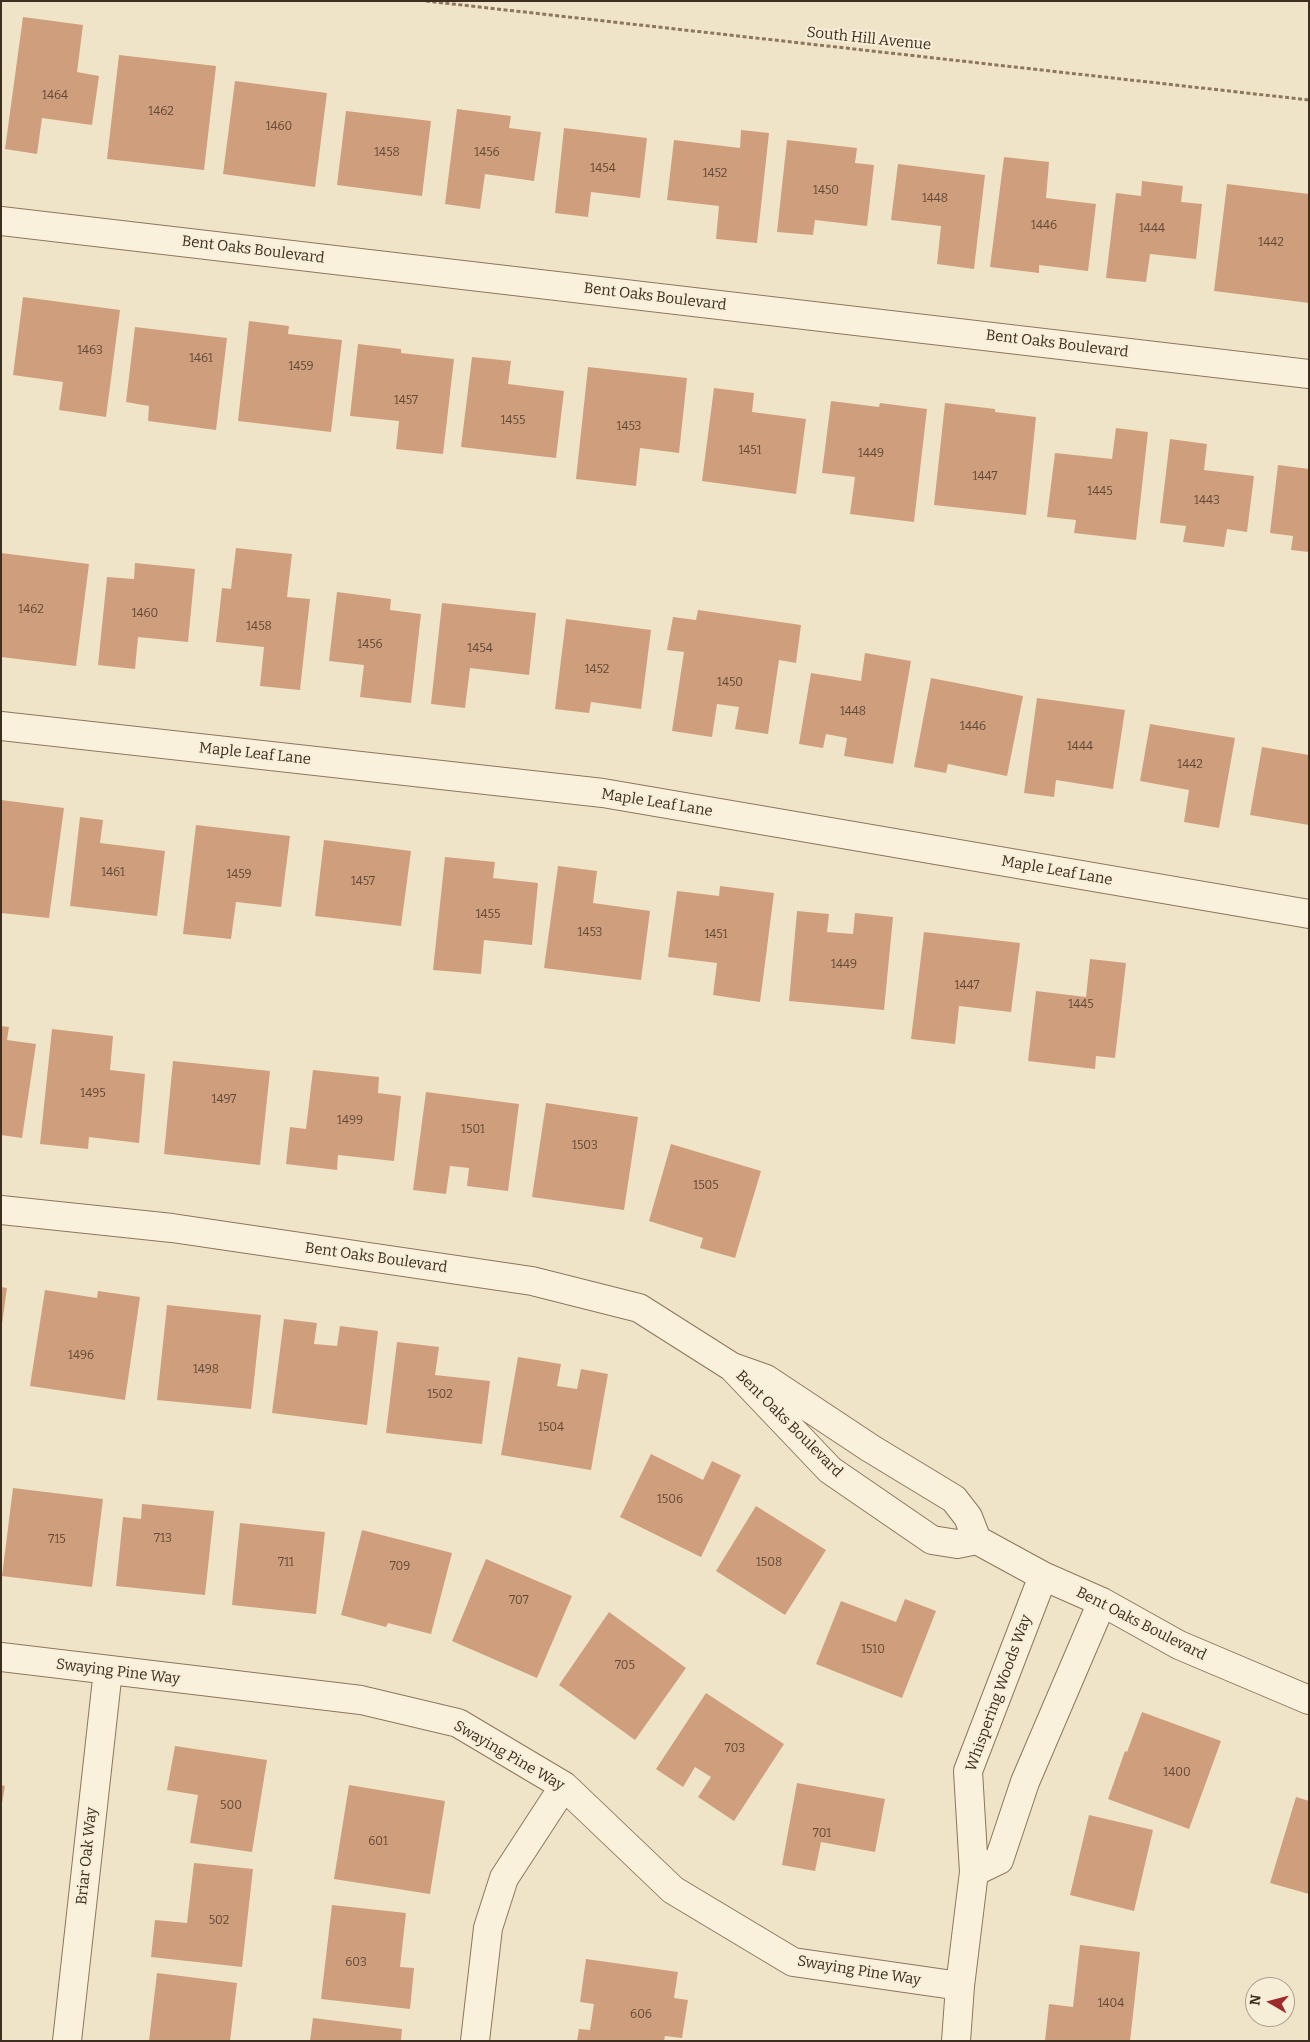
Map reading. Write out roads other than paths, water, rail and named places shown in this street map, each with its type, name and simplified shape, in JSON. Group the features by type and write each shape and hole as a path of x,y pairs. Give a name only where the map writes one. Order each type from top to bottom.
{"street":[{"name":"Bent Oaks Boulevard","path":"1,220 1309,374"},
{"name":"Maple Leaf Lane","path":"1,726 603,793 1309,914"},
{"name":"Bent Oaks Boulevard","path":"1,1210 172,1228 532,1281 639,1308 732,1367 766,1379 870,1448 954,1499 968,1516 977,1540"},
{"name":"Bent Oaks Boulevard","path":"732,1367 830,1470 932,1540 957,1544 977,1540 1042,1576 1102,1602 1179,1645 1309,1700"},
{"name":"Whispering Woods Way","path":"956,2041 960,1986 974,1872 968,1771 1042,1576"},
{"path":"974,1872 999,1860 1025,1782 1102,1602"},
{"name":"Swaying Pine Way","path":"1,1657 361,1700 458,1724 564,1786 672,1890 793,1962 960,1986"},
{"name":"Briar Oak Way","path":"67,2041 108,1670"},
{"path":"475,2041 488,1928 504,1878 564,1786"}]}
